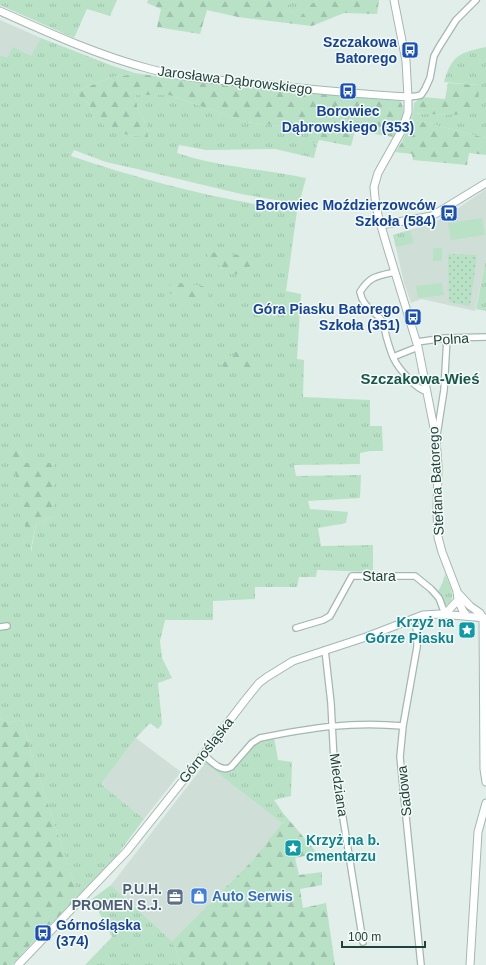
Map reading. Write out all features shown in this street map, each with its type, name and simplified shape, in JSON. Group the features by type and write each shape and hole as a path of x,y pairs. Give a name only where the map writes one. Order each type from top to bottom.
{"street":[{"name":"Stefana Batorego","path":"394,0 404,46 408,112 404,125 382,165 375,182 375,205 418,344 436,438 438,466 438,537 442,552 457,591 458,600 463,612 467,616"},
{"path":"408,97 420,95 425,89 430,78 434,56 456,20 476,0"},
{"name":"Jarosława Dąbrowskiego","path":"0,11 86,49 163,72 191,77 323,91 408,97"},
{"path":"381,225 432,216 486,183"},
{"path":"395,272 375,276 364,285 360,292 361,298 366,306 375,313 384,325 386,337 395,361 411,382 422,391 426,391"},
{"name":"Polna","path":"393,357 418,344 447,338 486,337"},
{"path":"436,438 444,390 447,338"},
{"name":"Stara","path":"296,628 323,620 330,616 352,576 415,576 431,589 438,598 445,614"},
{"name":"Stefana Batorego","path":"457,591 470,606 484,618"},
{"path":"445,614 458,600"},
{"path":"467,616 470,606"},
{"name":"Górnośląska","path":"18,965 127,851 259,683 278,669 293,661 366,637 424,615 445,614 484,618"},
{"name":"Sadowa","path":"414,618 417,633 417,647 403,726 400,757 421,965"},
{"path":"484,618 484,769 486,782"},
{"path":"0,627 7,626"},
{"name":"Miedziana","path":"325,650 331,703 334,762 363,942"},
{"path":"203,754 222,769 227,770 231,768 255,740 286,733 332,726 378,724 403,726"},
{"path":"470,965 478,832 486,803"}],"shaded area":[{"path":"0,20 41,38 32,56 7,59 0,55"},
{"path":"486,189 486,259 475,311 421,299 411,303 404,283 393,235 435,222"},
{"path":"136,738 181,772 144,819 101,784"},
{"path":"204,765 207,765 282,823 253,860 172,941 111,885"}],"green space":[{"path":"0,0 117,0 110,16 87,9 74,38 0,5"},
{"path":"148,0 289,0 289,10 300,17 310,5 317,0 379,0 377,14 344,13 312,26 238,17 207,10 200,34 157,27 161,9 147,3"},
{"path":"289,0 317,0 310,5 300,17 289,10"},
{"path":"41,38 135,73 113,77 74,92 88,103 94,118 131,136 148,136 147,126 138,110 135,95 169,95 246,122 309,129 309,140 317,145 314,158 275,149 206,150 179,145 177,153 208,162 306,178 299,204 241,194 106,162 74,150 71,156 127,174 183,189 268,207 297,211 286,291 301,294 297,359 304,360 303,397 370,400 370,426 382,426 383,451 360,453 360,464 294,465 296,476 361,475 360,498 308,501 310,509 348,512 346,523 318,528 321,546 373,545 373,572 317,570 316,577 299,577 297,587 255,587 255,599 213,601 213,620 165,620 160,641 162,658 172,678 158,683 162,724 158,729 150,723 136,738 101,784 144,819 111,863 78,896 29,746 22,720 8,723 0,718 0,55 7,58 13,47 31,56","holes":["216,262 249,267 246,272 222,269","15,444 27,463 54,463 54,516 36,524 31,552"]},
{"path":"486,47 486,138 411,119 413,113 446,115 478,85 444,82 450,66 458,56 463,53"},
{"path":"135,73 202,83 400,101 403,114 394,137 355,131 351,146 319,140 317,145 309,140 308,129 246,122 169,95 135,95 138,110 147,126 148,137 132,136 110,130 94,118 88,103 74,92 113,77"},
{"path":"448,83 478,85 479,101 473,114 446,115 413,113 414,103 422,97 445,99"},
{"path":"411,119 486,138 486,155 469,153 467,165 413,160 412,154 395,152 402,142"},
{"path":"482,218 485,235 451,240 448,223"},
{"path":"410,230 414,243 396,247 393,235"},
{"path":"433,248 442,248 442,261 433,261"},
{"path":"208,252 258,257 260,261 249,267 246,272 240,274 229,274 207,256"},
{"path":"448,254 477,255 470,306 449,302"},
{"path":"486,259 486,311 476,309"},
{"path":"172,282 203,286 209,291 208,299 188,300 174,296 170,293 169,288"},
{"path":"442,283 444,295 418,298 416,286"},
{"path":"233,352 252,353 251,364 256,367 254,372 227,369 220,364 220,358 234,356"},
{"path":"15,444 27,463 54,463 54,516 36,524 30,553 11,450"},
{"path":"445,574 452,592 452,596 449,603 445,606 437,593"},
{"path":"0,718 8,723 22,720 29,746 78,896 38,935 12,965 0,965"},
{"path":"274,737 278,760 292,762 291,796 274,800 283,813 285,822 282,823 207,765 204,765 206,760 221,771 232,772 255,742"},
{"path":"283,813 317,853 295,858 299,875 322,872 322,885 300,889 303,908 326,903 335,965 182,965 172,941 253,860 282,823 285,822"},
{"path":"111,885 172,941 182,965 85,965 112,937 92,899"}],"place":[{"name":"Szczakowa Batorego","path":"410,50"},
{"name":"Borowiec Dąbrowskiego (353)","path":"348,91"},
{"name":"Borowiec Moździerzowców Szkoła (584)","path":"449,213"},
{"name":"Góra Piasku Batorego Szkoła (351)","path":"413,317"},
{"name":"Krzyż na Górze Piasku","path":"467,630"},
{"name":"Krzyż na b. cmentarzu","path":"293,848"},
{"name":"Auto Serwis","path":"199,896"},
{"name":"P.U.H. PROMEN S.J.","path":"175,897"},
{"name":"Górnośląska (374)","path":"43,933"}],"district":[{"name":"Szczakowa-Wieś","path":"420,378"}]}
